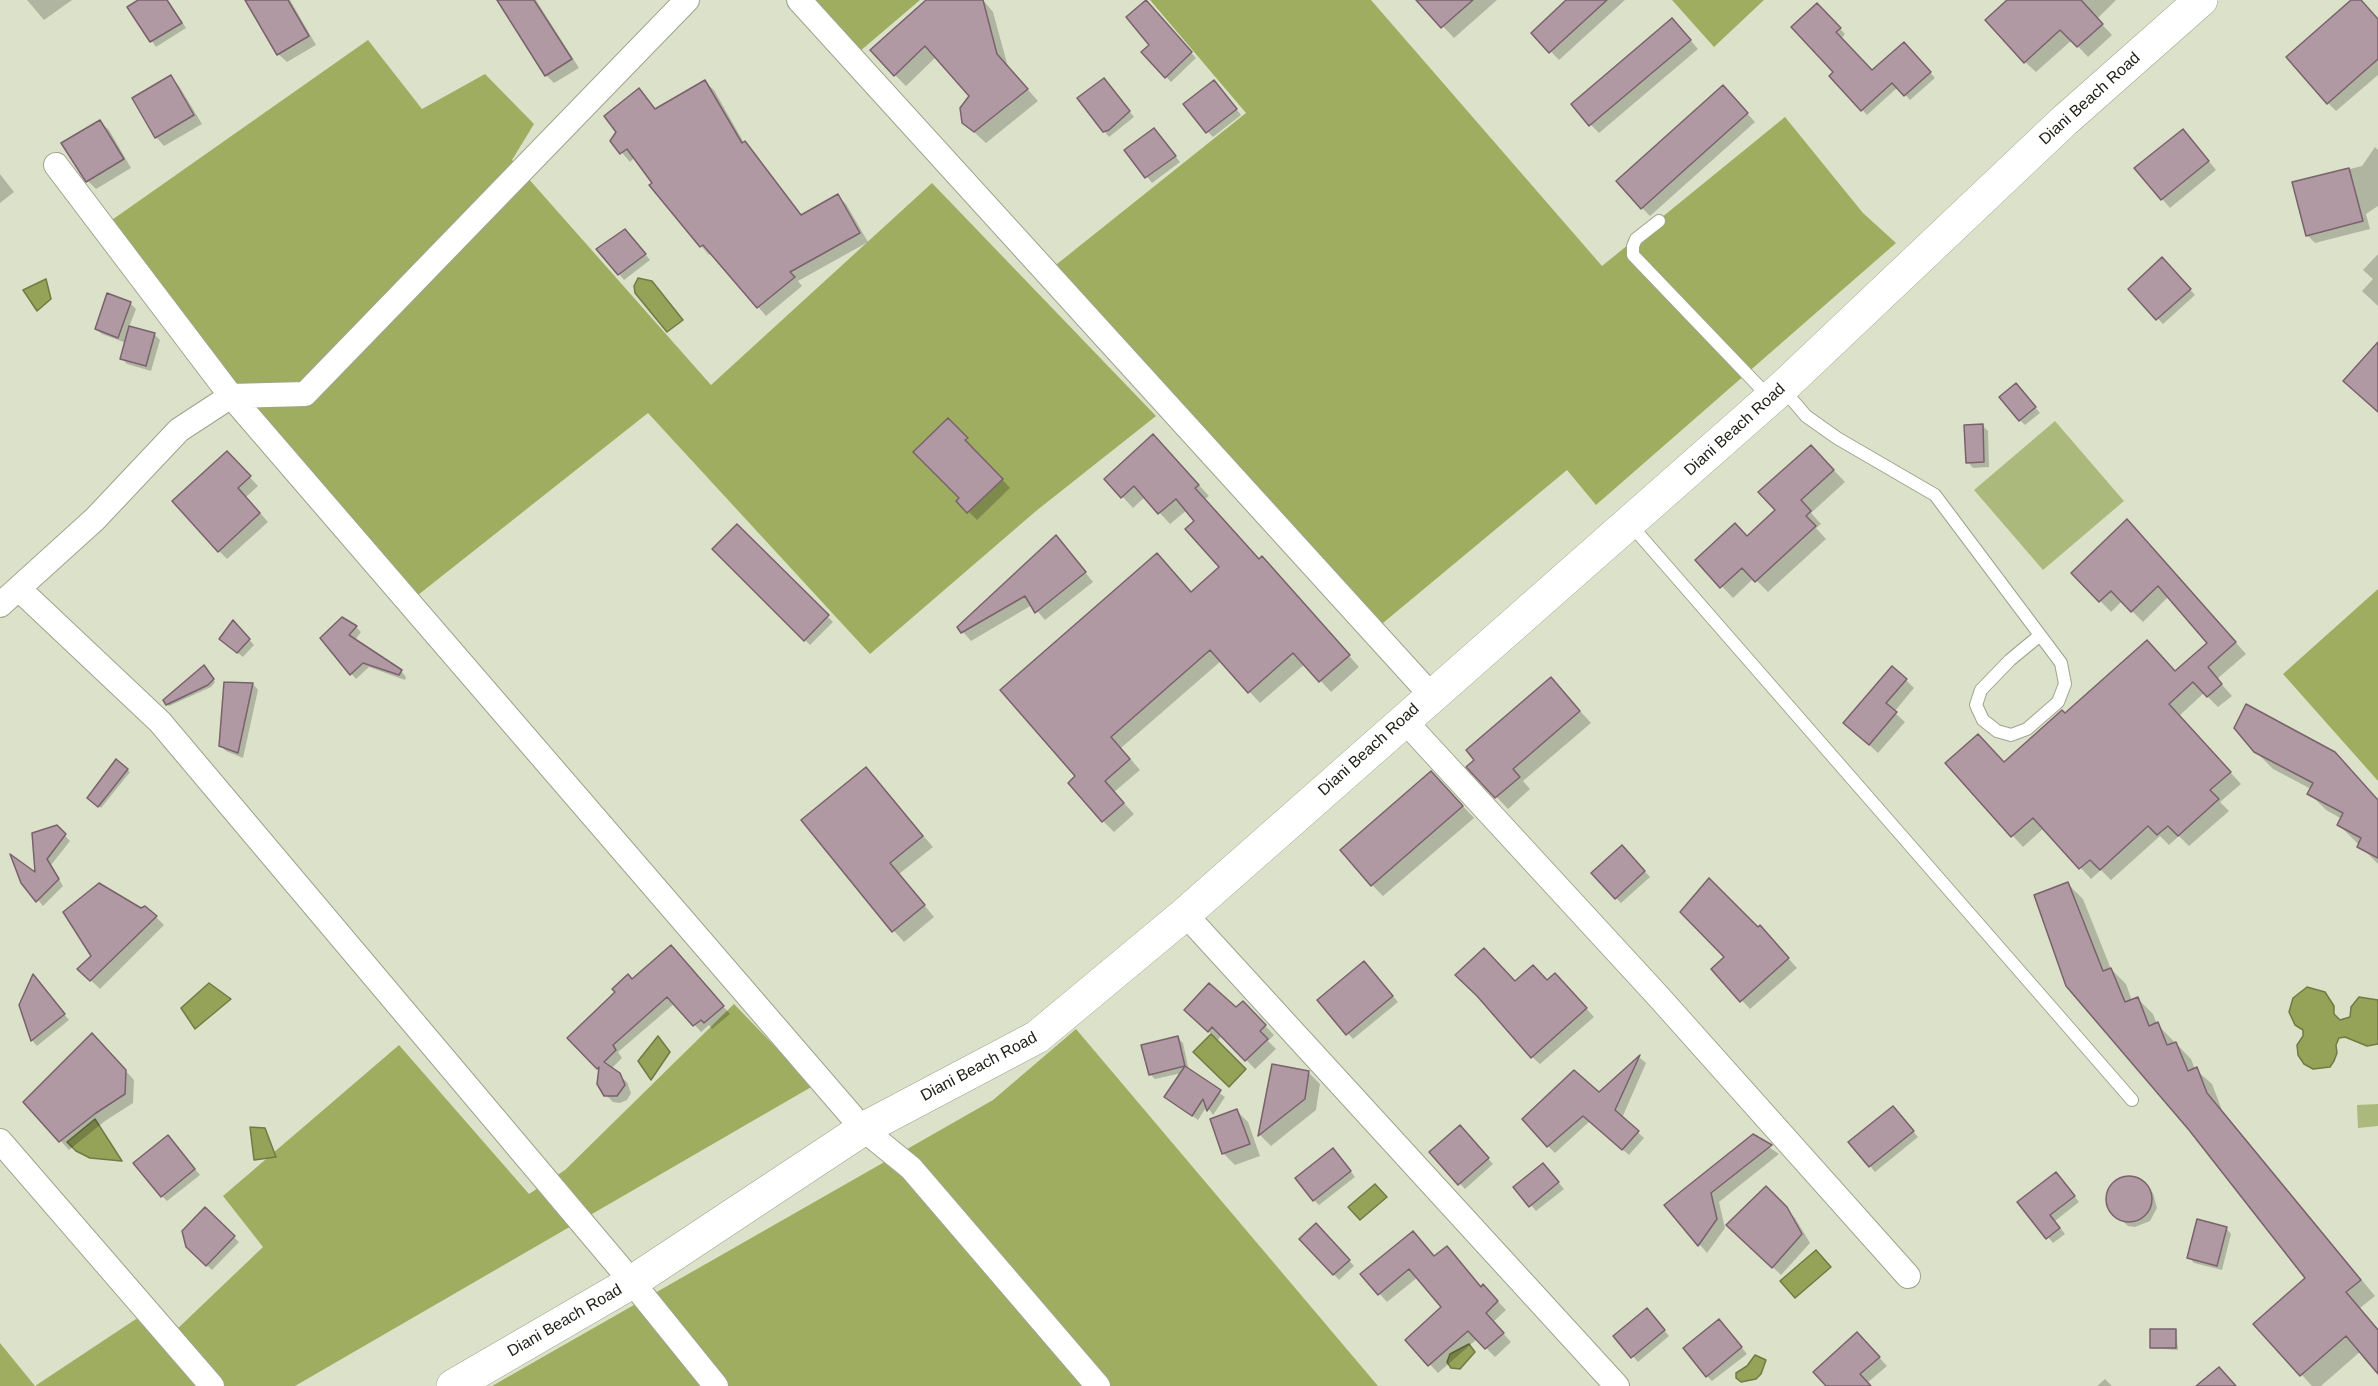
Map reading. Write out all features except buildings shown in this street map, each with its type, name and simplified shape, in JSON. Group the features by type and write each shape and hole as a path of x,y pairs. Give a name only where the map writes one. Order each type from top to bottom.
{"main road":[{"name":"Diani Beach Road","path":"453,1386 632,1282 863,1129 1037,1037 1185,914 1403,719 1776,393 2064,121 2201,0"}],"street":[{"path":"799,0 1431,695"},
{"path":"0,604 95,519 179,430 231,396 305,394 683,2"},
{"path":"56,165 231,396 863,1129 911,1168 1098,1386"},
{"path":"19,589 160,722 632,1282 716,1386"},
{"path":"1403,719 1658,996 1908,1276"},
{"path":"1185,914 1617,1386"},
{"path":"0,1141 212,1386"}],"lane":[{"path":"1659,221 1636,239 1633,255 1776,393 1837,438 1935,495 2064,669 2065,684 2062,695 2027,729 2011,735 1997,731 1983,720 1976,705 1981,690 2010,660 2039,636"},
{"path":"1629,523 2132,1100"}],"shaded area":[{"path":"814,0 920,0 859,52"},
{"path":"1150,0 1371,0 1602,266 1785,117 1863,213 1896,243 1596,505 1567,470 1377,628 1052,268 1246,113"},
{"path":"1672,0 1764,0 1714,47"},
{"path":"368,40 422,109 485,74 534,124 512,160 711,385 932,183 1156,416 1036,511 870,654 648,413 418,595 215,360 109,222"},
{"path":"638,278 652,281 683,320 667,332 635,293 634,286"},
{"path":"46,279 51,299 37,311 23,290"},
{"path":"2055,421 2124,501 2043,570 1974,490"},
{"path":"2378,589 2378,781 2283,674"},
{"path":"209,983 231,999 195,1029 181,1008"},
{"path":"2307,987 2325,992 2334,1006 2334,1014 2340,1020 2350,1017 2351,1007 2359,997 2378,1000 2378,1044 2367,1046 2345,1037 2339,1038 2336,1045 2337,1053 2330,1067 2313,1069 2304,1064 2298,1055 2297,1045 2303,1036 2303,1030 2295,1025 2289,1012 2293,998"},
{"path":"734,1004 813,1086 295,1386 35,1386 136,1319 175,1331 263,1247 223,1196 399,1045 529,1194 565,1170"},
{"path":"1076,1029 1378,1386 492,1386 993,1100"},
{"path":"1211,1034 1246,1069 1229,1087 1193,1052"},
{"path":"658,1036 670,1052 651,1080 638,1061"},
{"path":"2378,1104 2378,1126 2358,1128 2357,1105"},
{"path":"95,1119 122,1161 90,1158 76,1151 67,1142"},
{"path":"250,1127 265,1128 276,1157 254,1160"},
{"path":"1375,1184 1387,1197 1360,1220 1348,1207"},
{"path":"1816,1250 1831,1267 1795,1298 1780,1281"},
{"path":"0,1343 35,1386 0,1386"},
{"path":"1469,1344 1475,1352 1460,1369 1451,1368 1447,1362 1450,1354"},
{"path":"1755,1355 1766,1360 1761,1374 1756,1379 1741,1382 1736,1378 1736,1373 1747,1366"}]}
